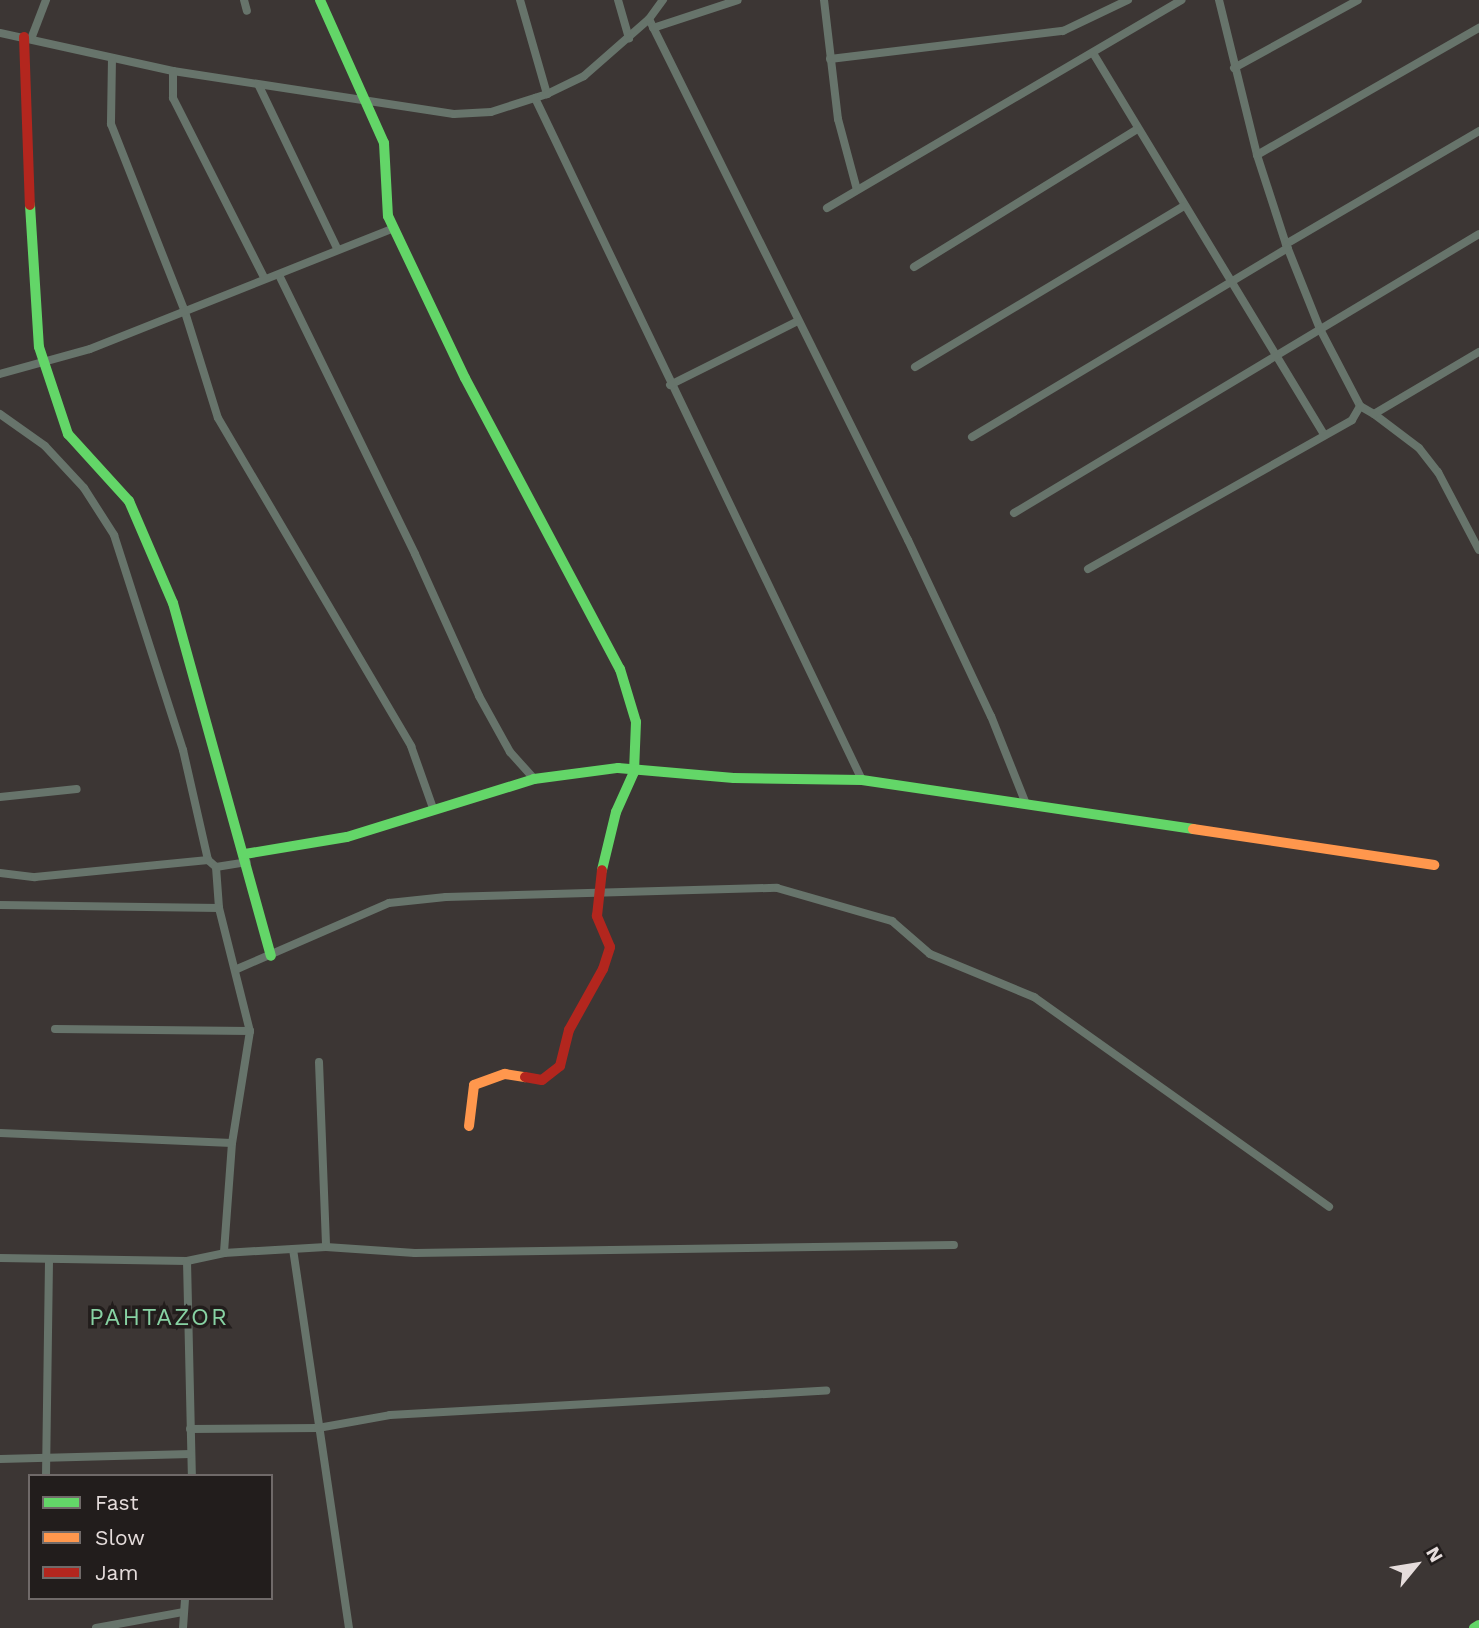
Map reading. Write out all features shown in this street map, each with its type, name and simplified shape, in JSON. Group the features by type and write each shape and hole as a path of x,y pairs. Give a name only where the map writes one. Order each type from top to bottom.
{"main road":[{"path":"320,0 384,143 388,216 466,378 620,669 636,722 634,772 616,813 597,893 597,916 610,947 569,1030 560,1066 542,1080 505,1074 474,1085 469,1126"},
{"path":"28,38 34,310 39,347 47,359 68,434 129,501 173,603 246,858 271,956"},
{"path":"246,858 347,837 433,808 534,779 618,768 634,772 862,780 1434,865"},
{"path":"1474,1628 1479,1625"}],"street":[{"path":"28,38 46,0"},
{"path":"244,0 247,12"},
{"path":"520,0 547,94"},
{"path":"618,0 629,38"},
{"path":"0,33 173,71 367,103 454,114 491,112 547,94 584,76 649,19 663,0"},
{"path":"653,28 738,0"},
{"path":"824,0 838,119 857,190"},
{"path":"830,59 1063,31 1128,0"},
{"path":"827,208 1182,0"},
{"path":"1219,0 1257,155 1287,246 1320,330 1360,406 1419,448 1438,472 1479,550"},
{"path":"1234,68 1358,0"},
{"path":"649,19 931,590 1026,804"},
{"path":"1257,155 1479,28"},
{"path":"1093,53 1136,130 1324,434"},
{"path":"112,58 111,124 184,309 218,418 411,746 433,808"},
{"path":"173,71 173,98 264,277"},
{"path":"259,86 337,248"},
{"path":"535,98 670,385 862,780"},
{"path":"914,267 1136,130"},
{"path":"972,437 1479,131"},
{"path":"915,367 1184,206"},
{"path":"0,374 90,349 264,277 279,275 337,248 394,228"},
{"path":"1014,513 1479,234"},
{"path":"279,275 439,603 479,696 510,752 534,779"},
{"path":"670,385 798,321"},
{"path":"1374,414 1479,352"},
{"path":"1088,569 1352,420 1360,406"},
{"path":"0,414 45,446 69,471 114,535 183,750 208,860 216,867 219,908 237,969 250,1031 232,1143 224,1253"},
{"path":"0,797 77,789"},
{"path":"216,867 246,858"},
{"path":"0,873 35,877 208,860"},
{"path":"237,969 389,903 777,888 892,921 930,954 1034,997 1329,1207"},
{"path":"0,905 219,908"},
{"path":"55,1029 250,1031"},
{"path":"319,1062 326,1247"},
{"path":"0,1133 232,1143"},
{"path":"0,1258 49,1261 187,1261 224,1253 326,1247 415,1253 954,1245"},
{"path":"293,1249 349,1628"},
{"path":"46,1474 49,1261"},
{"path":"187,1261 192,1474"},
{"path":"190,1429 318,1428 390,1415 826,1391"},
{"path":"0,1459 46,1460 191,1454"},
{"path":"183,1628 185,1600"},
{"path":"96,1628 183,1612"}],"traffic: fast":[{"path":"320,0 384,143 388,216 465,378 620,669 636,722 634,772 616,812 602,870"},
{"path":"30,205 39,347 68,434 129,501 173,603 271,956"},
{"path":"245,854 347,837 534,779 618,768 734,778 862,780 1193,829"},
{"path":"1474,1628 1479,1625"}],"traffic: slow":[{"path":"1193,829 1434,865"},
{"path":"469,1126 474,1085 505,1074 525,1077"}],"traffic: jam":[{"path":"24,37 30,205"},
{"path":"525,1077 542,1080 560,1066 569,1030 603,969 610,947 597,916 602,870"}],"district":[{"name":"PAHTAZOR","path":"159,1318"}]}
